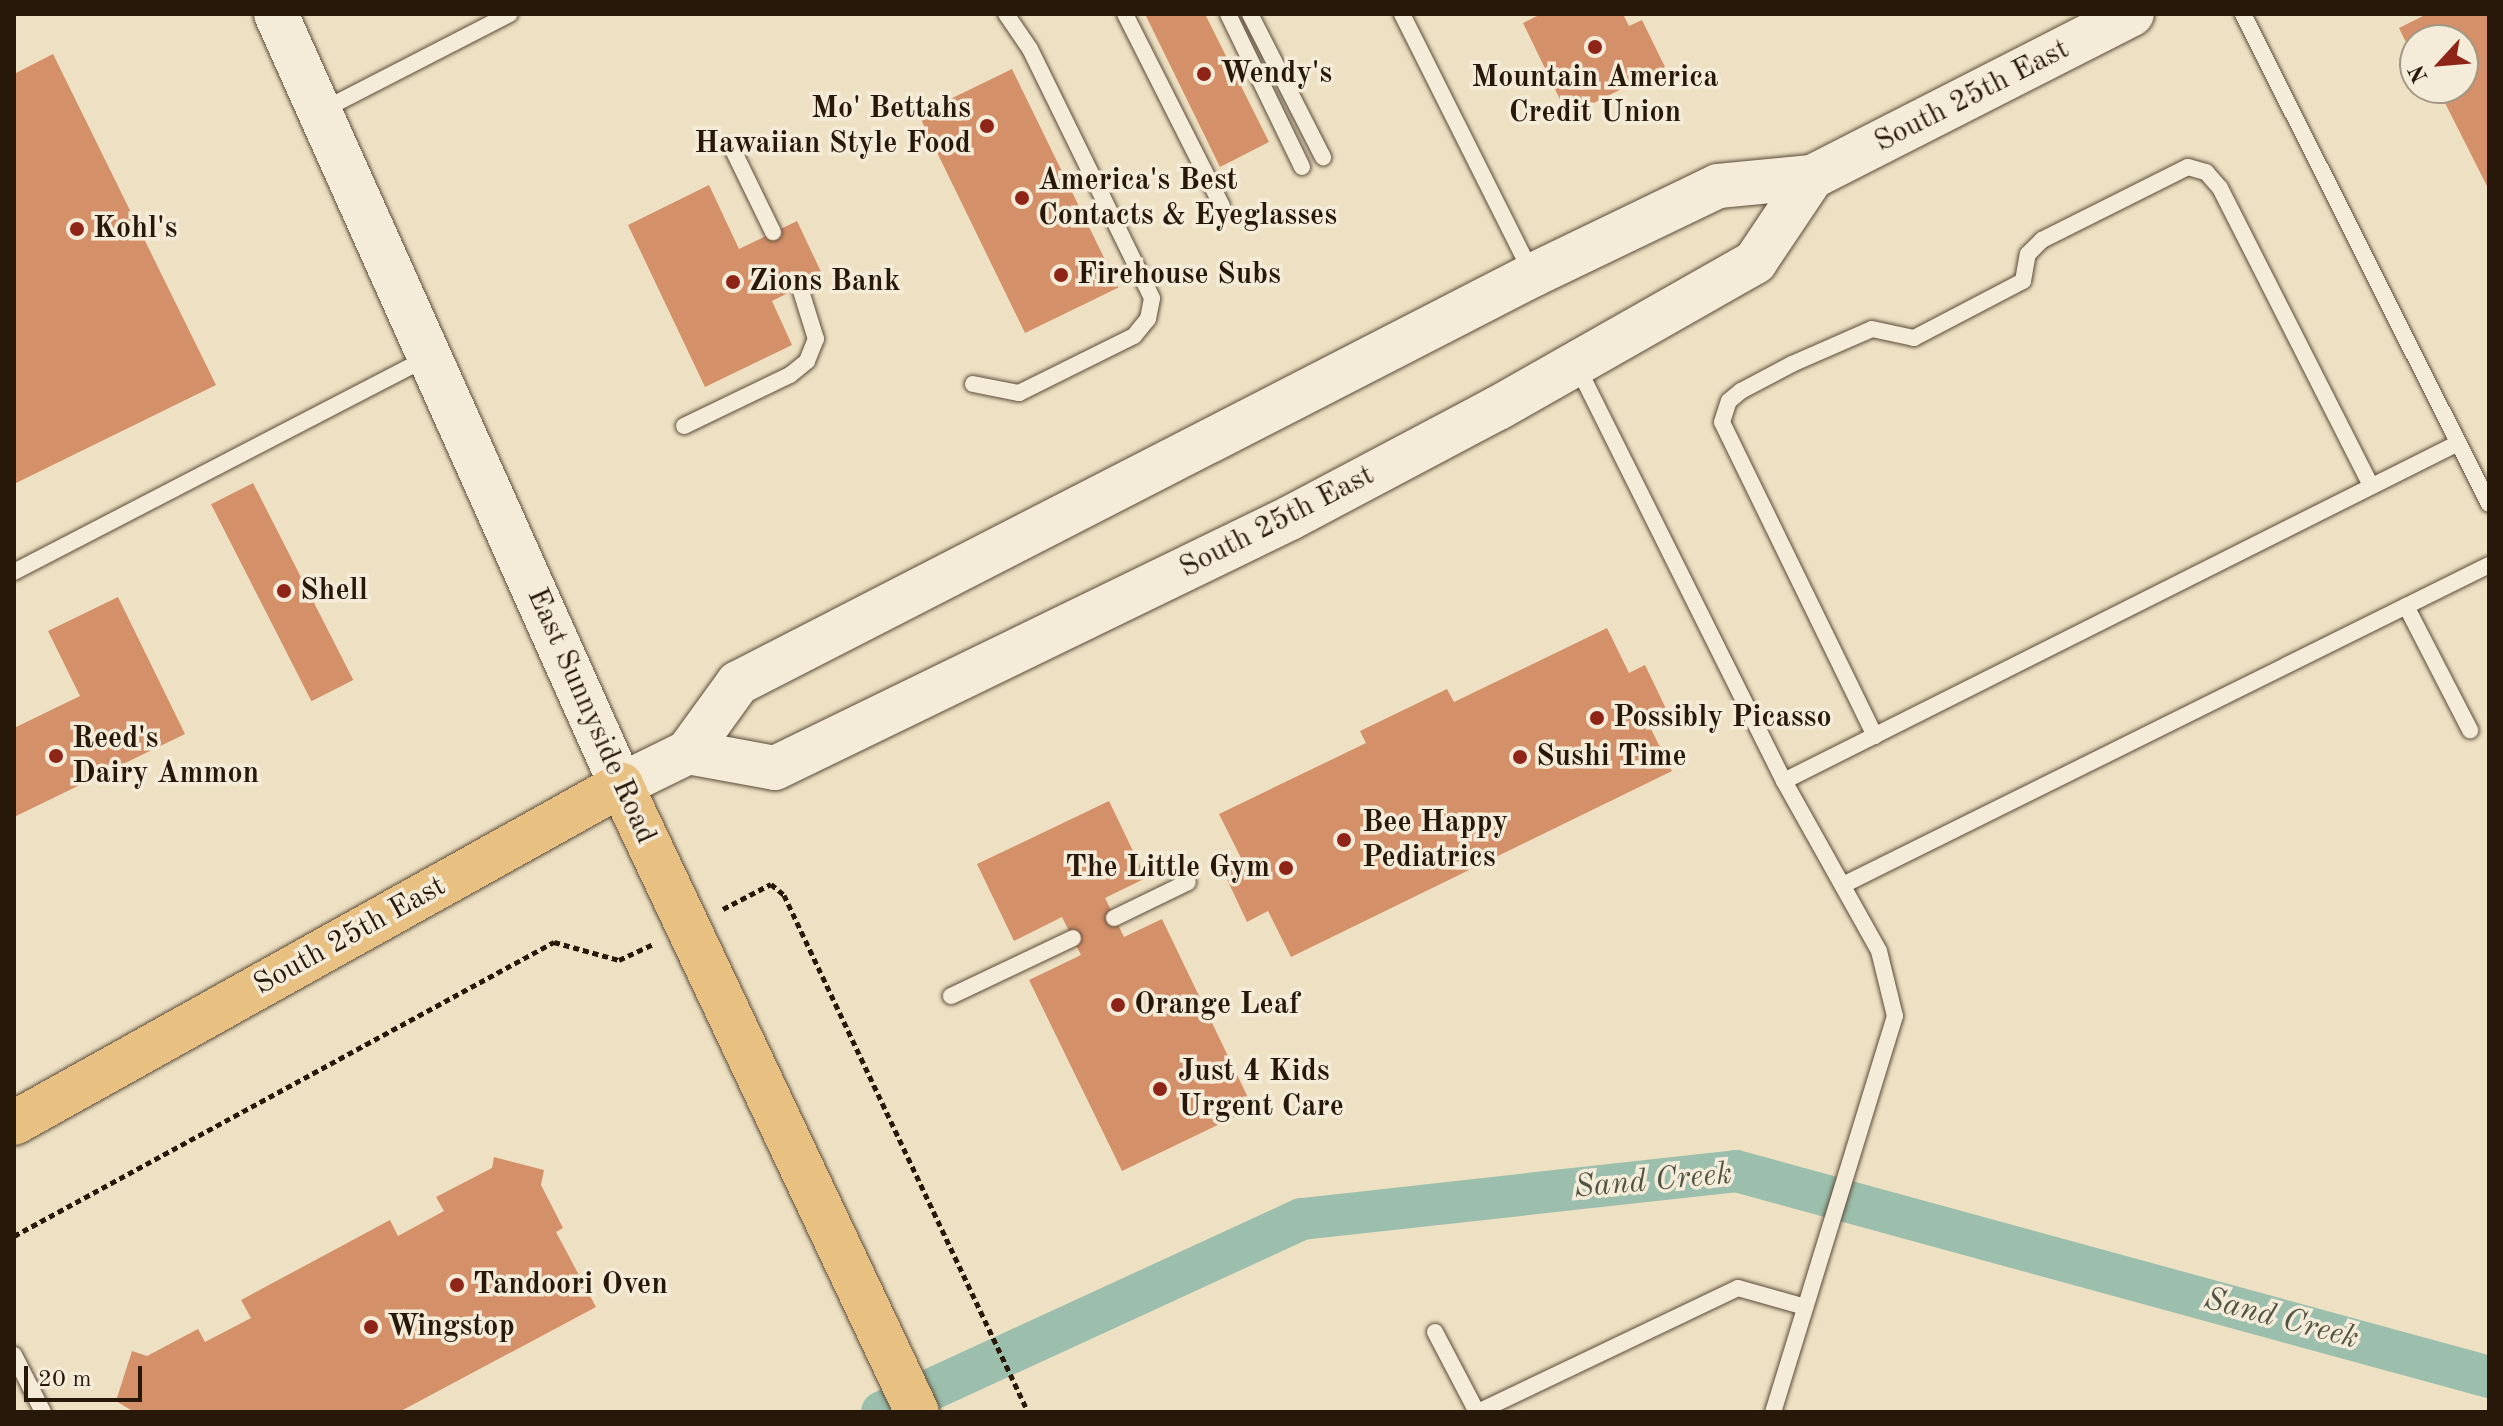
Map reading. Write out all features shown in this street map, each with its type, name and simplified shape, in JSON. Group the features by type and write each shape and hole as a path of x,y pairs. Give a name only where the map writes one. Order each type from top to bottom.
{"main road":[{"name":"East Sunnyside Road","path":"276,14 621,785 917,1412"},
{"name":"South 25th East","path":"14,1123 621,785 688,752 738,683 1533,275 1718,186 1812,177 2132,14"},
{"name":"South 25th East","path":"688,752 775,768 1290,518 1576,365 1755,262 1812,177"}],"lane":[{"path":"319,111 510,14"},
{"path":"973,384 1019,393 1134,336 1148,319 1152,298 1030,49 1006,14"},
{"path":"1125,14 1222,206"},
{"path":"1228,14 1302,167"},
{"path":"1250,14 1323,157"},
{"path":"1402,14 1533,275"},
{"path":"2243,14 2489,504"},
{"path":"731,146 773,232"},
{"path":"1875,736 1722,422 1729,401 1741,391 1792,364 1872,329 1914,338 2023,281 2028,254 2042,240 2188,167 2206,172 2220,188 2371,486"},
{"path":"684,426 790,375 807,361 816,339 800,288"},
{"path":"14,572 429,357"},
{"path":"1576,365 1784,781 1879,951 1895,1016 1773,1412"},
{"path":"1784,781 2458,443"},
{"path":"1843,885 2489,565"},
{"path":"2406,606 2470,730"},
{"path":"1114,918 1188,882"},
{"path":"951,996 1073,938"},
{"path":"1435,1332 1477,1412 1738,1288 1805,1307"},
{"path":"14,1355 43,1412"}],"path":[{"path":"771,884 784,895 1028,1410"},
{"path":"14,1236 554,942 619,960"}],"building":[{"path":"1145,14 1205,14 1269,142 1220,167"},
{"name":"Mountain America Credit Union","path":"1541,14 1623,14 1629,26 1642,20 1665,67 1568,116 1523,23"},
{"path":"2427,14 2489,14 2489,190 2446,104 2479,104 2479,24 2407,24"},
{"name":"Kohl's","path":"53,54 216,385 14,484 14,74"},
{"path":"1012,69 1119,287 1025,333 919,115"},
{"name":"Zions Bank","path":"709,185 739,249 797,221 823,276 772,301 792,345 705,387 628,225"},
{"path":"253,483 353,680 311,701 211,504"},
{"path":"118,597 185,734 14,817 14,728 80,696 48,631"},
{"path":"1607,628 1629,673 1645,665 1670,717 1650,727 1672,771 1291,957 1268,911 1247,922 1224,873 1244,864 1219,814 1366,743 1360,731 1447,689 1454,702"},
{"path":"1109,801 1146,878 1105,898 1124,937 1162,919 1253,1108 1122,1171 1029,980 1081,955 1062,917 1014,941 977,864"},
{"path":"494,1157 544,1170 541,1185 563,1228 556,1232 596,1307 399,1412 134,1412 116,1401 132,1351 147,1356 198,1329 205,1342 251,1318 241,1300 390,1220 398,1236 444,1211 436,1197 492,1168"}],"waterway":[{"name":"Sand Creek","path":"882,1412 1302,1219 1736,1171 2489,1377"}],"place":[{"name":"Mountain America Credit Union","path":"1595,47"},
{"name":"Wendy's","path":"1204,74"},
{"name":"Mo' Bettahs Hawaiian Style Food","path":"987,126"},
{"name":"America's Best Contacts & Eyeglasses","path":"1022,198"},
{"name":"Kohl's","path":"77,229"},
{"name":"Firehouse Subs","path":"1061,275"},
{"name":"Zions Bank","path":"733,282"},
{"name":"Shell","path":"284,591"},
{"name":"Possibly Picasso","path":"1597,718"},
{"name":"Reed's Dairy Ammon","path":"56,756"},
{"name":"Sushi Time","path":"1520,757"},
{"name":"Bee Happy Pediatrics","path":"1344,840"},
{"name":"The Little Gym","path":"1286,868"},
{"name":"Orange Leaf","path":"1118,1005"},
{"name":"Just 4 Kids Urgent Care","path":"1160,1089"},
{"name":"Tandoori Oven","path":"457,1285"},
{"name":"Wingstop","path":"371,1327"}]}
